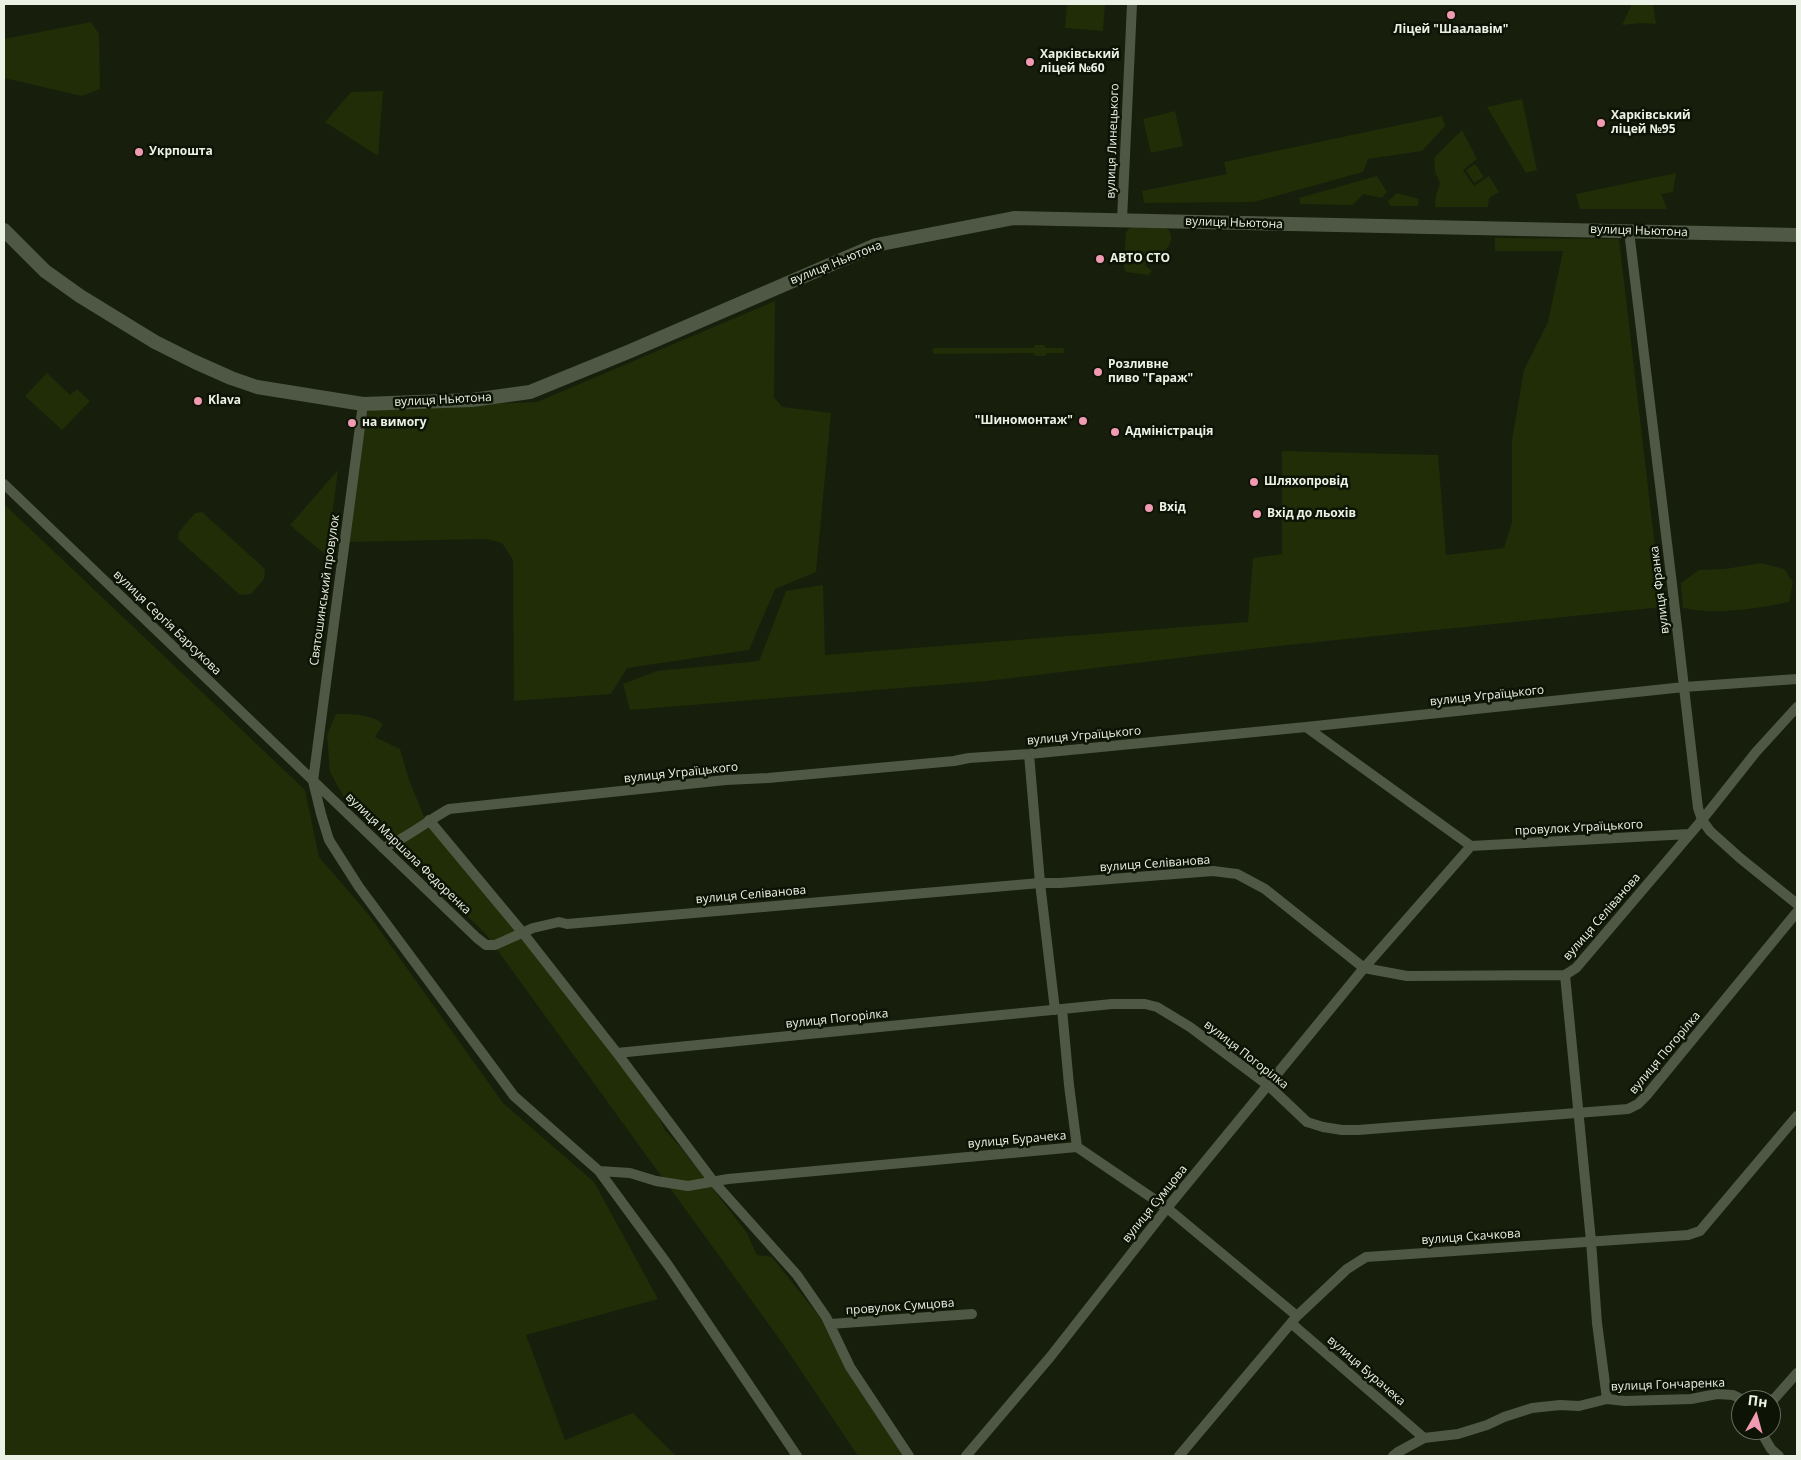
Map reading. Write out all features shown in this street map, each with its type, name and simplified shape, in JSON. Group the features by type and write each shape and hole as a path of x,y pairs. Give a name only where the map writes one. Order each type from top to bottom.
{"street":[{"name":"вулиця Линецького","path":"1122,220 1132,4"},
{"name":"вулиця Ньютона","path":"4,230 45,271 80,296 155,342 195,362 230,378 257,387 363,404 472,400 530,392 628,352 876,245 1014,218 1797,235"},
{"name":"вулиця Франка","path":"1628,231 1698,808 1702,820 1710,831 1797,904"},
{"name":"Святошинський провулок","path":"313,781 363,404"},
{"name":"вулиця Сергія Барсукова","path":"4,484 313,781"},
{"name":"вулиця Уграїцького","path":"384,848 399,841 429,820 449,809 726,780 768,778 1306,728 1684,687 1797,679"},
{"name":"вулиця Селіванова","path":"486,945 495,945 533,928 559,922 567,924 1040,883 1213,871 1237,874 1265,889 1364,968 1407,976 1565,975 1576,968 1702,820 1756,752 1797,707"},
{"path":"1306,728 1471,846 1364,968"},
{"path":"1029,754 1040,883 1077,1147"},
{"name":"вулиця Маршала Федоренка","path":"313,781 486,945"},
{"path":"313,781 329,840 359,887 514,1096 599,1171 668,1265 797,1456"},
{"path":"429,820 523,933 617,1053 713,1181 797,1275 830,1324 850,1367 910,1456"},
{"name":"провулок Уграїцького","path":"1471,846 1690,834"},
{"name":"вулиця Погорілка","path":"617,1053 1058,1009 1112,1004 1145,1004 1157,1007 1190,1027 1269,1086 1307,1122 1323,1127 1342,1130 1628,1109 1638,1104 1797,912"},
{"name":"вулиця Сумцова","path":"966,1456 1051,1356 1167,1208 1364,968"},
{"path":"1565,975 1591,1240 1597,1324 1607,1399"},
{"name":"вулиця Скачкова","path":"1179,1456 1294,1319 1347,1269 1366,1257 1591,1240 1688,1235 1700,1231 1797,1116"},
{"name":"вулиця Бурачека","path":"599,1171 630,1173 656,1181 688,1186 713,1181 1077,1147 1167,1208 1294,1319 1424,1438"},
{"name":"провулок Сумцова","path":"830,1324 972,1314"},
{"path":"1781,1391 1797,1373"},
{"name":"вулиця Гончаренка","path":"1393,1456 1424,1438 1458,1434 1532,1408 1560,1405 1579,1406 1607,1399 1625,1401 1691,1399 1717,1394 1731,1395"},
{"path":"1764,1440 1779,1456"}],"green space":[{"path":"1067,4 1105,4 1103,31 1065,28"},
{"path":"1632,4 1653,4 1656,24 1622,25"},
{"path":"91,22 99,34 100,89 82,96 4,78 4,39"},
{"path":"383,91 378,156 325,122 351,92"},
{"path":"1522,99 1537,170 1526,173 1487,107"},
{"path":"1175,111 1183,146 1151,153 1143,119"},
{"path":"1442,116 1445,126 1422,151 1368,159 1363,172 1254,202 1144,203 1142,191 1227,174 1224,162"},
{"path":"1462,130 1477,159 1463,170 1474,186 1489,176 1499,192 1489,198 1488,207 1435,207 1440,183 1435,172 1434,158"},
{"path":"1475,164 1484,177 1474,183 1466,170"},
{"path":"1676,173 1673,192 1661,194 1667,209 1580,209 1576,194"},
{"path":"1377,176 1387,192 1382,198 1363,194 1353,205 1300,204 1299,198"},
{"path":"1397,193 1419,199 1418,206 1390,206 1388,201"},
{"path":"1133,227 1165,228 1171,234 1171,242 1167,248 1159,256 1152,256 1145,265 1152,271 1149,275 1126,272 1124,268 1126,233 1128,229"},
{"path":"1495,238 1619,239 1662,607 1278,646 987,681 630,710 623,684 657,671 759,661 786,591 823,585 825,655 1248,622 1253,558 1282,554 1282,451 1438,455 1446,555 1504,548 1512,522 1512,440 1524,370 1548,322 1563,251 1495,251"},
{"path":"775,301 774,397 782,407 831,413 816,572 775,589 749,650 627,668 611,694 514,701 513,560 502,543 486,539 348,542 365,413 375,409 537,402"},
{"path":"1035,345 1044,345 1046,348 1063,348 1064,353 1047,353 1045,356 1036,356 1033,353 934,354 932,351 934,348 1033,348"},
{"path":"47,373 70,395 77,389 90,401 62,430 25,396"},
{"path":"338,470 327,556 290,525"},
{"path":"4,504 305,790 319,857 369,915 503,1103 594,1182 658,1299 526,1335 565,1440 633,1413 676,1456 4,1456"},
{"path":"202,512 265,569 264,579 251,594 240,595 178,539 179,532 195,513"},
{"path":"1761,563 1784,569 1793,582 1789,602 1749,609 1723,611 1683,608 1681,583 1699,570 1725,569"},
{"path":"336,714 367,716 383,724 375,737 400,749 409,780 424,816 484,885 547,966 657,1114 665,1130 747,1233 757,1255 772,1257 819,1316 849,1373 904,1456 858,1456 783,1344 485,933 347,803 330,772 327,735"}],"place":[{"name":"Ліцей \"Шаалавім\"","path":"1451,15"},
{"name":"Харківський ліцей №60","path":"1030,62"},
{"name":"Харківський ліцей №95","path":"1601,123"},
{"name":"Укрпошта","path":"139,152"},
{"name":"АВТО СТО","path":"1100,259"},
{"name":"Розливне пиво \"Гараж\"","path":"1098,372"},
{"name":"Klava","path":"198,401"},
{"name":"\"Шиномонтаж\"","path":"1083,421"},
{"name":"на вимогу","path":"352,423"},
{"name":"Адміністрація","path":"1115,432"},
{"name":"Шляхопровід","path":"1254,482"},
{"name":"Вхід","path":"1149,508"},
{"name":"Вхід до льохів","path":"1257,514"}]}
